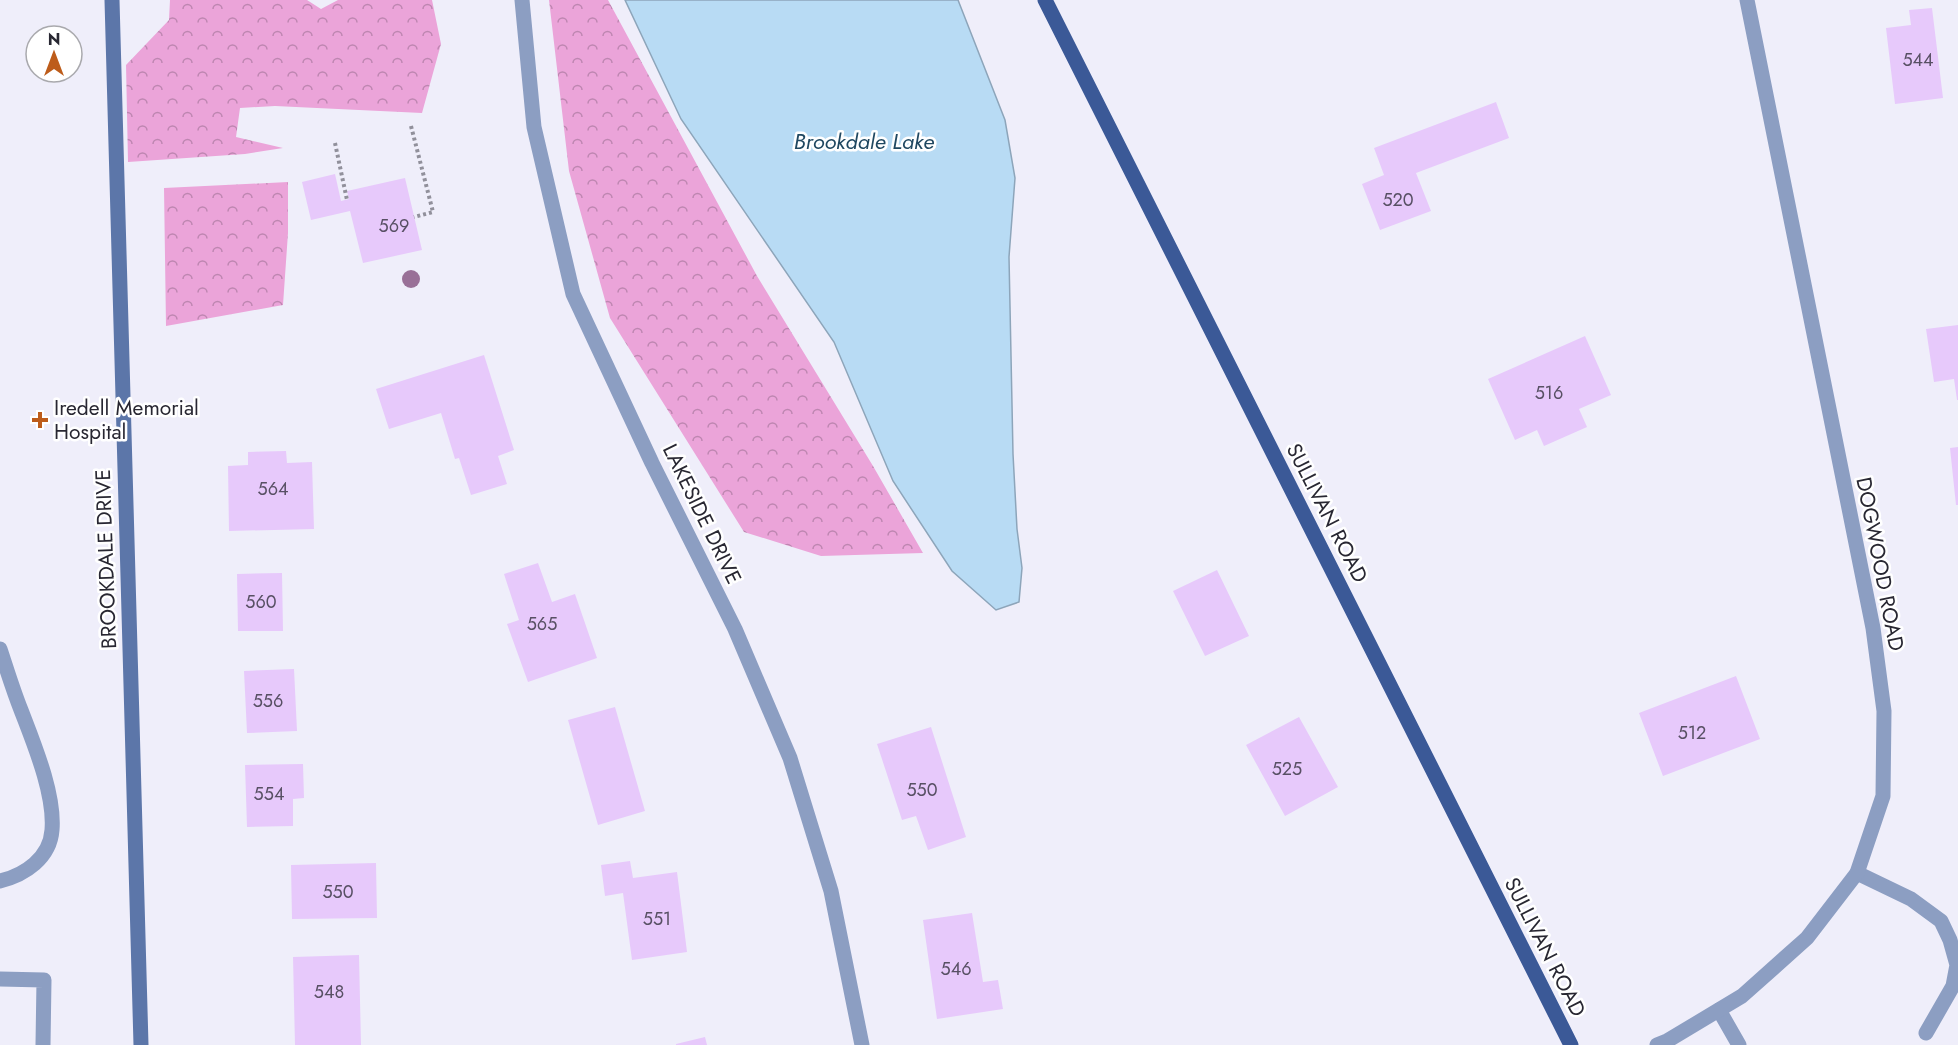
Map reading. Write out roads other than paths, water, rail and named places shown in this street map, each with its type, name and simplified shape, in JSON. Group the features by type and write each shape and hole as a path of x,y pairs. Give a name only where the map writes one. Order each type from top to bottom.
{"main road":[{"name":"BROOKDALE DRIVE","path":"112,0 141,1045"},
{"name":"SULLIVAN ROAD","path":"1045,0 1571,1045"}],"street":[{"name":"LAKESIDE DRIVE","path":"522,0 534,127 573,294 657,472 735,629 790,758 831,891 862,1045"},
{"name":"DOGWOOD ROAD","path":"1656,1045 1667,1041 1742,996 1807,938 1857,873 1883,796 1884,711 1873,628 1747,0"},
{"path":"0,649 42,766 49,796 52,831 45,851 33,866 13,878 0,881"},
{"path":"1857,873 1911,899 1941,921 1950,940 1957,965 1953,986 1926,1033"},
{"path":"0,979 44,980 43,1045"},
{"path":"1719,1010 1739,1045"}],"water":[{"name":"Brookdale Lake","path":"625,0 958,0 1005,120 1015,178 1009,257 1013,454 1017,529 1022,568 1019,602 996,610 952,571 893,481 834,342 681,119"}],"place":[{"name":"Iredell Memorial Hospital","path":"40,420"}]}
